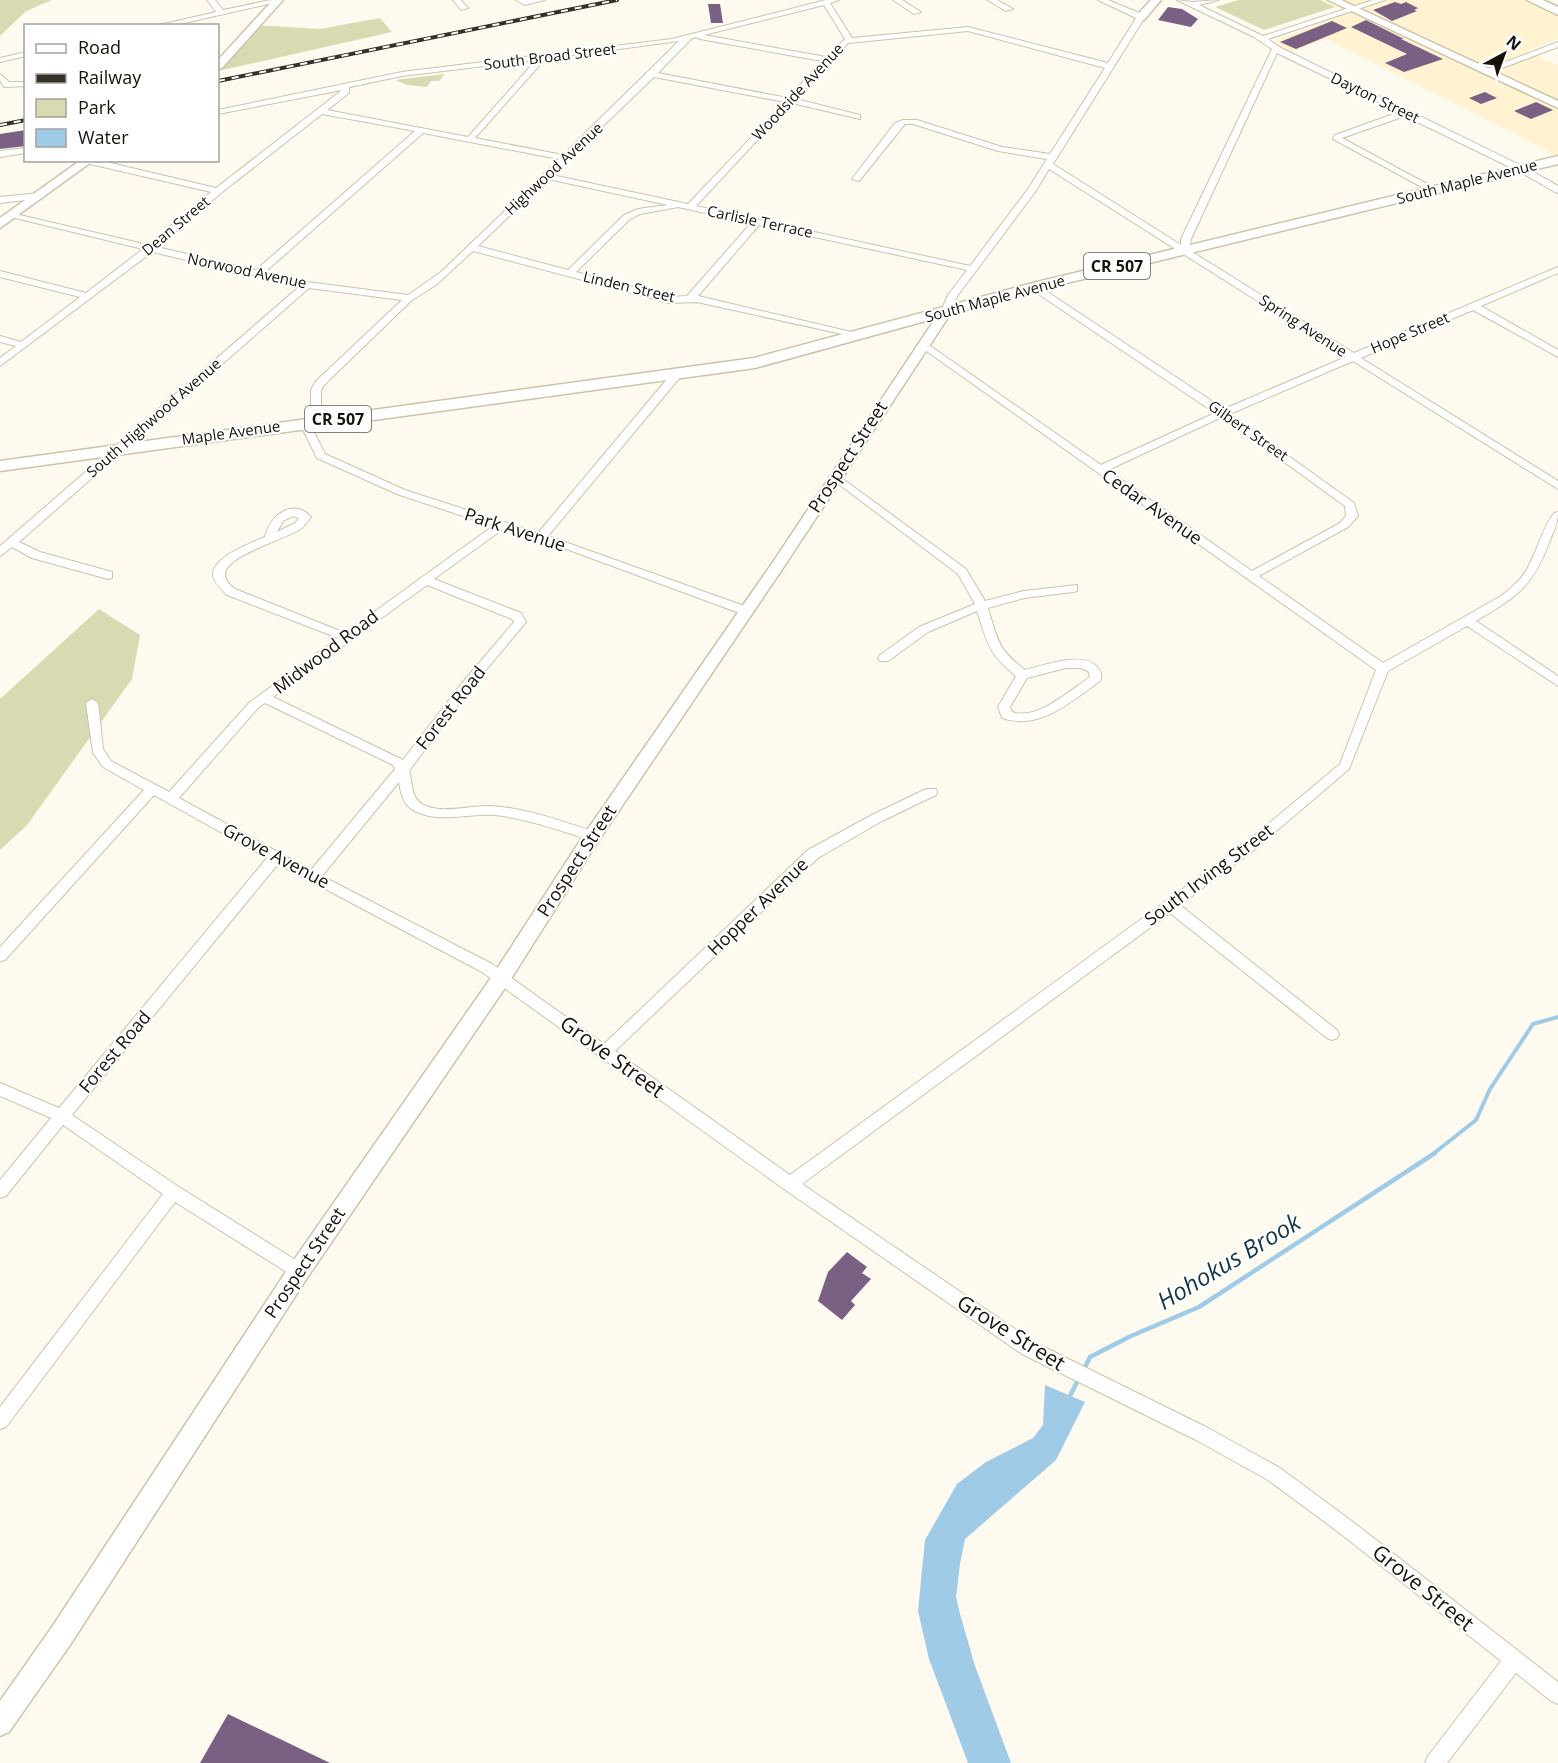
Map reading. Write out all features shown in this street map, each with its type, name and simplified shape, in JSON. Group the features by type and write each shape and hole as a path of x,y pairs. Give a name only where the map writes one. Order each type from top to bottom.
{"main road":[{"name":"Prospect Street","path":"1140,17 1156,0"},
{"path":"1333,0 1558,105"},
{"path":"1533,0 1558,11"},
{"path":"219,65 278,1"},
{"name":"South Maple Avenue","path":"677,374 755,363 1034,287 1558,160"},
{"path":"0,224 88,162"},
{"name":"Prospect Street","path":"0,1723 61,1636 299,1271 502,977 593,836 945,313"},
{"name":"Maple Avenue","path":"0,465 677,374"}],"street":[{"path":"210,0 221,13"},
{"path":"457,0 464,8"},
{"path":"523,1 541,0"},
{"name":"South Broad Street","path":"219,112 402,74 644,46 835,0"},
{"path":"897,0 917,12"},
{"path":"991,0 1009,9"},
{"path":"1102,0 1140,17"},
{"name":"Dayton Street","path":"1181,0 1195,1 1276,49 1521,169 1558,190"},
{"path":"1195,1 1215,0"},
{"path":"1261,39 1381,0"},
{"path":"168,24 278,1"},
{"path":"826,3 849,40"},
{"name":"Prospect Street","path":"945,313 953,295 1032,190 1140,17"},
{"name":"Woodside Avenue","path":"687,206 849,40 968,29 1108,66"},
{"path":"692,36 828,60"},
{"name":"Highwood Avenue","path":"313,422 316,390 320,383 412,297 472,248 692,36"},
{"path":"1486,71 1558,44"},
{"path":"1185,249 1186,239 1276,49"},
{"path":"0,60 24,54"},
{"path":"470,139 542,58"},
{"path":"653,74 790,101 857,117"},
{"path":"0,76 7,85 24,84"},
{"name":"Dean Street","path":"0,363 149,249 218,191 322,111 346,91 344,86"},
{"path":"305,94 310,98 332,102"},
{"path":"322,111 566,158"},
{"path":"1405,113 1337,139 1434,190"},
{"path":"856,178 898,125 909,122 1050,161"},
{"path":"257,274 422,130"},
{"path":"0,154 24,150"},
{"name":"Spring Avenue","path":"1050,161 1352,358 1558,486"},
{"path":"93,162 218,191"},
{"name":"Carlisle Terrace","path":"546,176 973,269"},
{"path":"0,200 40,196"},
{"path":"570,273 627,217 638,212 687,206"},
{"name":"Norwood Avenue","path":"11,216 308,285 412,297"},
{"path":"691,298 758,222"},
{"name":"Linden Street","path":"472,248 669,300 691,298 857,336"},
{"name":"Hope Street","path":"1099,470 1223,413 1558,270"},
{"path":"0,274 86,296"},
{"name":"South Highwood Avenue","path":"0,552 308,285"},
{"name":"Gilbert Street","path":"1034,287 1223,413 1346,500 1353,510 1349,521 1251,576"},
{"path":"1473,306 1558,354"},
{"path":"0,339 22,345"},
{"name":"Cedar Avenue","path":"923,345 1383,669"},
{"path":"540,538 677,374"},
{"name":"Park Avenue","path":"313,422 308,430 321,456 400,492 540,538 746,611"},
{"path":"836,477 962,572 981,604 995,648 1002,658 1023,675"},
{"path":"1383,669 1505,599 1533,568 1547,532 1558,514"},
{"name":"Midwood Road","path":"170,800 225,741 243,717 264,698 501,525"},
{"path":"270,539 239,552 224,563 219,576 224,588 345,637"},
{"path":"11,542 36,555 108,575"},
{"name":"Forest Road","path":"313,877 403,769 466,686 520,622 517,616 424,580"},
{"path":"884,658 918,633 981,604 1038,592 1073,588"},
{"path":"1467,621 1558,682"},
{"path":"1066,664 1086,665 1093,668 1097,676 1052,708 1017,720 1006,715 1004,707 1023,675 1066,664"},
{"name":"South Irving Street","path":"790,1184 1171,906 1248,848 1346,766 1383,669"},
{"path":"264,698 390,757 403,769 407,781 407,796 411,803 426,811 500,811 593,836"},
{"name":"Grove Avenue","path":"92,703 100,757 107,764 151,790 502,977"},
{"path":"0,956 151,790"},
{"name":"Hopper Avenue","path":"605,1052 813,854 877,818 931,792"},
{"name":"Forest Road","path":"0,1191 276,857"},
{"path":"1171,906 1332,1034"},
{"name":"Grove Street","path":"502,977 790,1184 1028,1348 1238,1452 1274,1474 1347,1528 1558,1694"},
{"path":"0,1089 62,1116 173,1192 299,1271"},
{"path":"0,1421 173,1192"},
{"path":"1436,1763 1502,1679 1513,1660"}],"shaded area":[{"path":"1321,0 1526,0 1558,14 1558,39 1527,51 1558,65 1558,156 1326,39 1289,53 1269,43 1348,13"}],"green space":[{"path":"0,0 52,0 26,11 0,36"},
{"path":"1239,0 1320,0 1335,7 1264,30 1215,7"},
{"path":"380,18 392,32 219,71 219,65 255,25 320,29"},
{"path":"445,74 439,81 431,81 427,87 407,85 395,80"},
{"path":"99,609 140,635 132,679 27,825 0,850 0,699"}],"water":[{"path":"1045,1385 1085,1402 1056,1460 965,1539 956,1597 975,1666 1011,1763 968,1763 929,1659 918,1611 925,1540 957,1484 986,1462 1033,1438 1043,1425"}],"building":[{"path":"1395,2 1401,4 1406,2 1418,8 1414,10 1417,11 1392,21 1373,10"},
{"path":"708,4 720,4 723,23 711,23"},
{"path":"1168,7 1182,9 1198,19 1191,27 1158,20"},
{"path":"1366,20 1443,59 1404,72 1385,63 1407,54 1351,27"},
{"path":"1332,21 1347,28 1296,49 1280,42"},
{"path":"1485,92 1497,98 1481,104 1469,98"},
{"path":"1536,102 1553,110 1531,119 1514,111"},
{"path":"24,130 24,146 0,149 0,134"},
{"path":"847,1252 867,1267 862,1273 871,1279 851,1301 855,1305 842,1320 818,1301 828,1272"},
{"path":"228,1714 330,1763 200,1763"}],"waterway":[{"name":"Hohokus Brook","path":"1433,1154 1476,1120 1490,1089 1533,1024 1558,1017"},
{"name":"Hohokus Brook","path":"1083,1371 1090,1357 1131,1336 1199,1307 1435,1153"},
{"name":"Hohokus Brook","path":"1068,1400 1079,1378"}],"railway":[{"path":"219,81 617,0"},
{"path":"0,125 24,120"}]}
